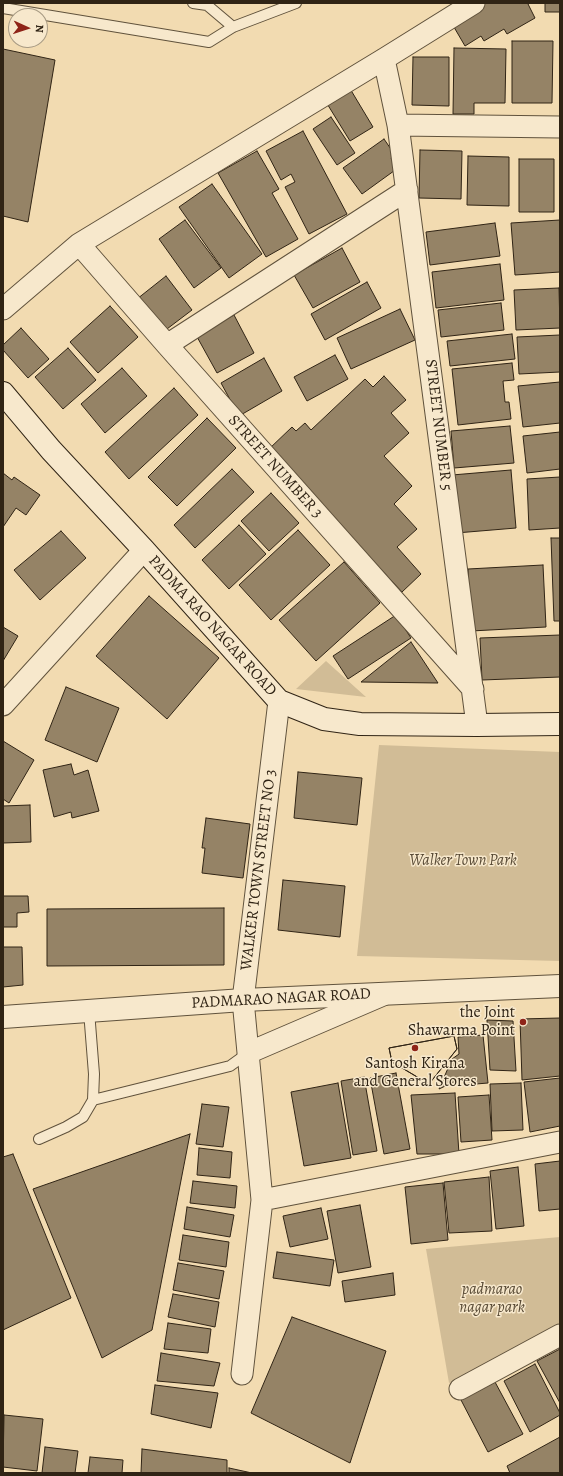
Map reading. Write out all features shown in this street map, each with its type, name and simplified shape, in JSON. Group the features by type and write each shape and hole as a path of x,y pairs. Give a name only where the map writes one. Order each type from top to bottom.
{"main road":[{"name":"PADMA RAO NAGAR ROAD","path":"3,393 52,450 279,701 324,719 360,724 560,724"},
{"name":"PADMARAO NAGAR ROAD","path":"3,1017 243,1000 560,986"}],"street":[{"path":"3,309 79,244 474,3"},
{"name":"STREET NUMBER 5","path":"384,59 398,125 477,725"},
{"path":"398,125 560,127"},
{"path":"167,345 407,190"},
{"name":"STREET NUMBER 3","path":"79,244 472,689"},
{"path":"3,705 144,550"},
{"name":"WALKER TOWN STREET NO 3","path":"242,1374 262,1200 243,1000 279,701"},
{"path":"248,1053 385,994"},
{"path":"262,1200 560,1142"},
{"path":"460,1389 560,1335"}],"lane":[{"path":"193,3 207,5 233,27"},
{"path":"3,8 209,42 233,27 296,3"},
{"path":"39,1139 83,1118 93,1100 94,1074 89,1011"},
{"path":"93,1100 230,1066 248,1053"}],"green space":[{"path":"326,661 366,697 296,689"},
{"name":"Walker Town Park","path":"379,745 560,752 560,961 357,956"},
{"name":"padmarao nagar park","path":"560,1237 560,1328 449,1383 426,1249"}],"building":[{"path":"483,3 530,3 528,4 535,18 507,34 504,29 484,41 481,36 465,46 451,22"},
{"path":"545,3 560,3 560,12 545,12"},
{"path":"512,41 553,41 552,103 512,103"},
{"path":"454,48 506,49 505,103 474,103 474,114 453,114"},
{"path":"3,49 55,60 28,222 3,216"},
{"path":"413,57 449,57 449,106 412,105"},
{"path":"349,87 373,127 350,141 326,102"},
{"path":"331,117 355,153 337,165 313,129"},
{"path":"303,131 347,214 309,234 285,187 295,182 291,174 281,180 266,151"},
{"path":"384,139 395,155 391,158 398,168 362,194 343,168"},
{"path":"420,150 462,151 461,199 419,198"},
{"path":"257,151 279,189 272,193 298,239 266,257 218,173"},
{"path":"468,156 509,157 509,206 467,205"},
{"path":"519,159 554,159 554,212 519,212"},
{"path":"212,184 262,254 229,278 179,207"},
{"path":"185,220 221,268 194,288 159,239"},
{"path":"560,220 560,272 515,275 511,223"},
{"path":"495,223 500,256 430,265 426,232"},
{"path":"342,248 360,282 313,308 294,275"},
{"path":"500,264 504,300 436,308 432,272"},
{"path":"166,276 192,310 163,332 137,299"},
{"path":"367,282 381,308 325,340 311,314"},
{"path":"559,288 560,328 516,330 514,290"},
{"path":"501,303 504,330 441,337 438,310"},
{"path":"110,306 138,337 98,373 70,342"},
{"path":"400,309 415,340 351,369 337,338"},
{"path":"234,315 254,353 217,373 196,335"},
{"path":"21,328 49,359 28,378 3,350 3,345"},
{"path":"512,334 515,359 450,366 447,341"},
{"path":"560,335 560,372 519,374 517,337"},
{"path":"68,348 96,380 63,409 35,377"},
{"path":"335,355 348,379 307,401 294,377"},
{"path":"264,358 282,391 239,416 221,383"},
{"path":"512,363 514,380 503,381 505,402 509,402 511,419 458,425 452,369"},
{"path":"122,368 147,396 105,433 81,404"},
{"path":"384,376 406,400 391,413 409,433 384,456 412,486 394,504 417,529 397,547 421,574 402,592 269,449 292,427 296,431 305,423 311,430 365,379 373,387"},
{"path":"560,382 560,423 523,427 518,386"},
{"path":"174,388 198,415 129,479 105,452"},
{"path":"207,418 236,448 177,506 148,477"},
{"path":"510,426 514,463 454,468 451,431"},
{"path":"560,432 560,469 527,473 523,436"},
{"path":"232,469 254,492 195,548 174,525"},
{"path":"511,470 516,528 456,533 452,475"},
{"path":"3,473 12,480 14,477 40,495 26,515 16,508 3,527"},
{"path":"560,477 560,528 529,530 527,479"},
{"path":"271,493 299,523 269,551 241,521"},
{"path":"239,525 266,554 229,589 202,560"},
{"path":"298,530 330,565 271,620 239,585"},
{"path":"61,531 86,558 40,600 14,570"},
{"path":"551,538 560,538 560,621 554,621"},
{"path":"344,562 380,603 316,661 279,620"},
{"path":"543,565 546,627 471,631 468,569"},
{"path":"149,596 219,658 167,719 96,656"},
{"path":"396,615 411,638 348,679 333,656"},
{"path":"3,627 18,636 3,661"},
{"path":"560,635 560,677 482,680 480,638"},
{"path":"411,642 438,683 361,682"},
{"path":"66,687 119,708 97,762 45,740"},
{"path":"3,741 34,760 9,803 3,799"},
{"path":"71,764 74,775 88,770 99,811 72,818 71,812 54,817 43,770"},
{"path":"298,772 362,778 357,825 294,818"},
{"path":"30,805 31,842 3,843 3,806"},
{"path":"206,818 250,824 243,878 202,873 205,848 202,848"},
{"path":"283,880 345,886 340,937 278,930"},
{"path":"3,896 28,896 29,912 17,913 17,927 3,927"},
{"path":"224,908 224,965 47,966 47,909"},
{"path":"3,947 22,947 23,985 3,987"},
{"path":"560,1018 560,1076 522,1080 520,1019"},
{"path":"487,1020 513,1021 516,1071 490,1070"},
{"path":"483,1035 488,1083 476,1084 460,1079 439,1089 452,1059 459,1054 458,1037"},
{"path":"454,1036 457,1049 429,1084 392,1062 389,1048"},
{"path":"454,1036 457,1049 429,1084 392,1062 389,1048"},
{"path":"396,1073 410,1149 384,1154 370,1078"},
{"path":"364,1077 377,1151 353,1155 341,1081"},
{"path":"560,1078 560,1126 530,1132 524,1082"},
{"path":"338,1083 351,1158 304,1166 291,1092"},
{"path":"521,1083 523,1130 492,1131 490,1084"},
{"path":"455,1093 459,1154 417,1154 411,1095"},
{"path":"489,1095 492,1140 461,1142 458,1097"},
{"path":"202,1104 229,1107 223,1147 196,1144"},
{"path":"190,1134 152,1330 102,1358 33,1189"},
{"path":"199,1148 232,1152 230,1178 197,1175"},
{"path":"13,1154 71,1298 3,1330 3,1157"},
{"path":"560,1161 560,1209 539,1211 535,1164"},
{"path":"518,1167 524,1226 496,1229 490,1171"},
{"path":"489,1177 492,1231 449,1233 444,1182"},
{"path":"193,1181 237,1186 235,1208 190,1203"},
{"path":"443,1183 448,1240 411,1244 405,1187"},
{"path":"360,1205 371,1267 338,1273 327,1211"},
{"path":"187,1207 234,1215 230,1237 184,1229"},
{"path":"321,1208 328,1239 290,1247 283,1216"},
{"path":"183,1235 229,1242 226,1267 179,1260"},
{"path":"277,1252 334,1260 330,1286 273,1278"},
{"path":"178,1263 224,1271 219,1299 173,1290"},
{"path":"393,1273 395,1295 345,1302 342,1281"},
{"path":"173,1294 219,1302 215,1327 168,1317"},
{"path":"292,1317 386,1351 350,1463 251,1413"},
{"path":"168,1323 211,1329 208,1353 164,1349"},
{"path":"560,1349 560,1403 537,1361"},
{"path":"161,1353 220,1363 214,1386 157,1381"},
{"path":"535,1364 560,1415 530,1432 504,1381"},
{"path":"495,1382 523,1434 488,1452 461,1400"},
{"path":"155,1385 218,1393 211,1428 151,1414"},
{"path":"4,1415 43,1419 37,1471 3,1467"},
{"path":"560,1437 560,1473 510,1473 507,1466"},
{"path":"45,1447 78,1451 75,1473 42,1473"},
{"path":"142,1449 227,1460 227,1473 141,1473"},
{"path":"90,1457 123,1460 122,1473 88,1473"},
{"path":"229,1468 252,1473 229,1473"}],"place":[{"name":"the Joint Shawarma Point","path":"523,1022"},
{"name":"Santosh Kirana and General Stores","path":"415,1048"}]}
